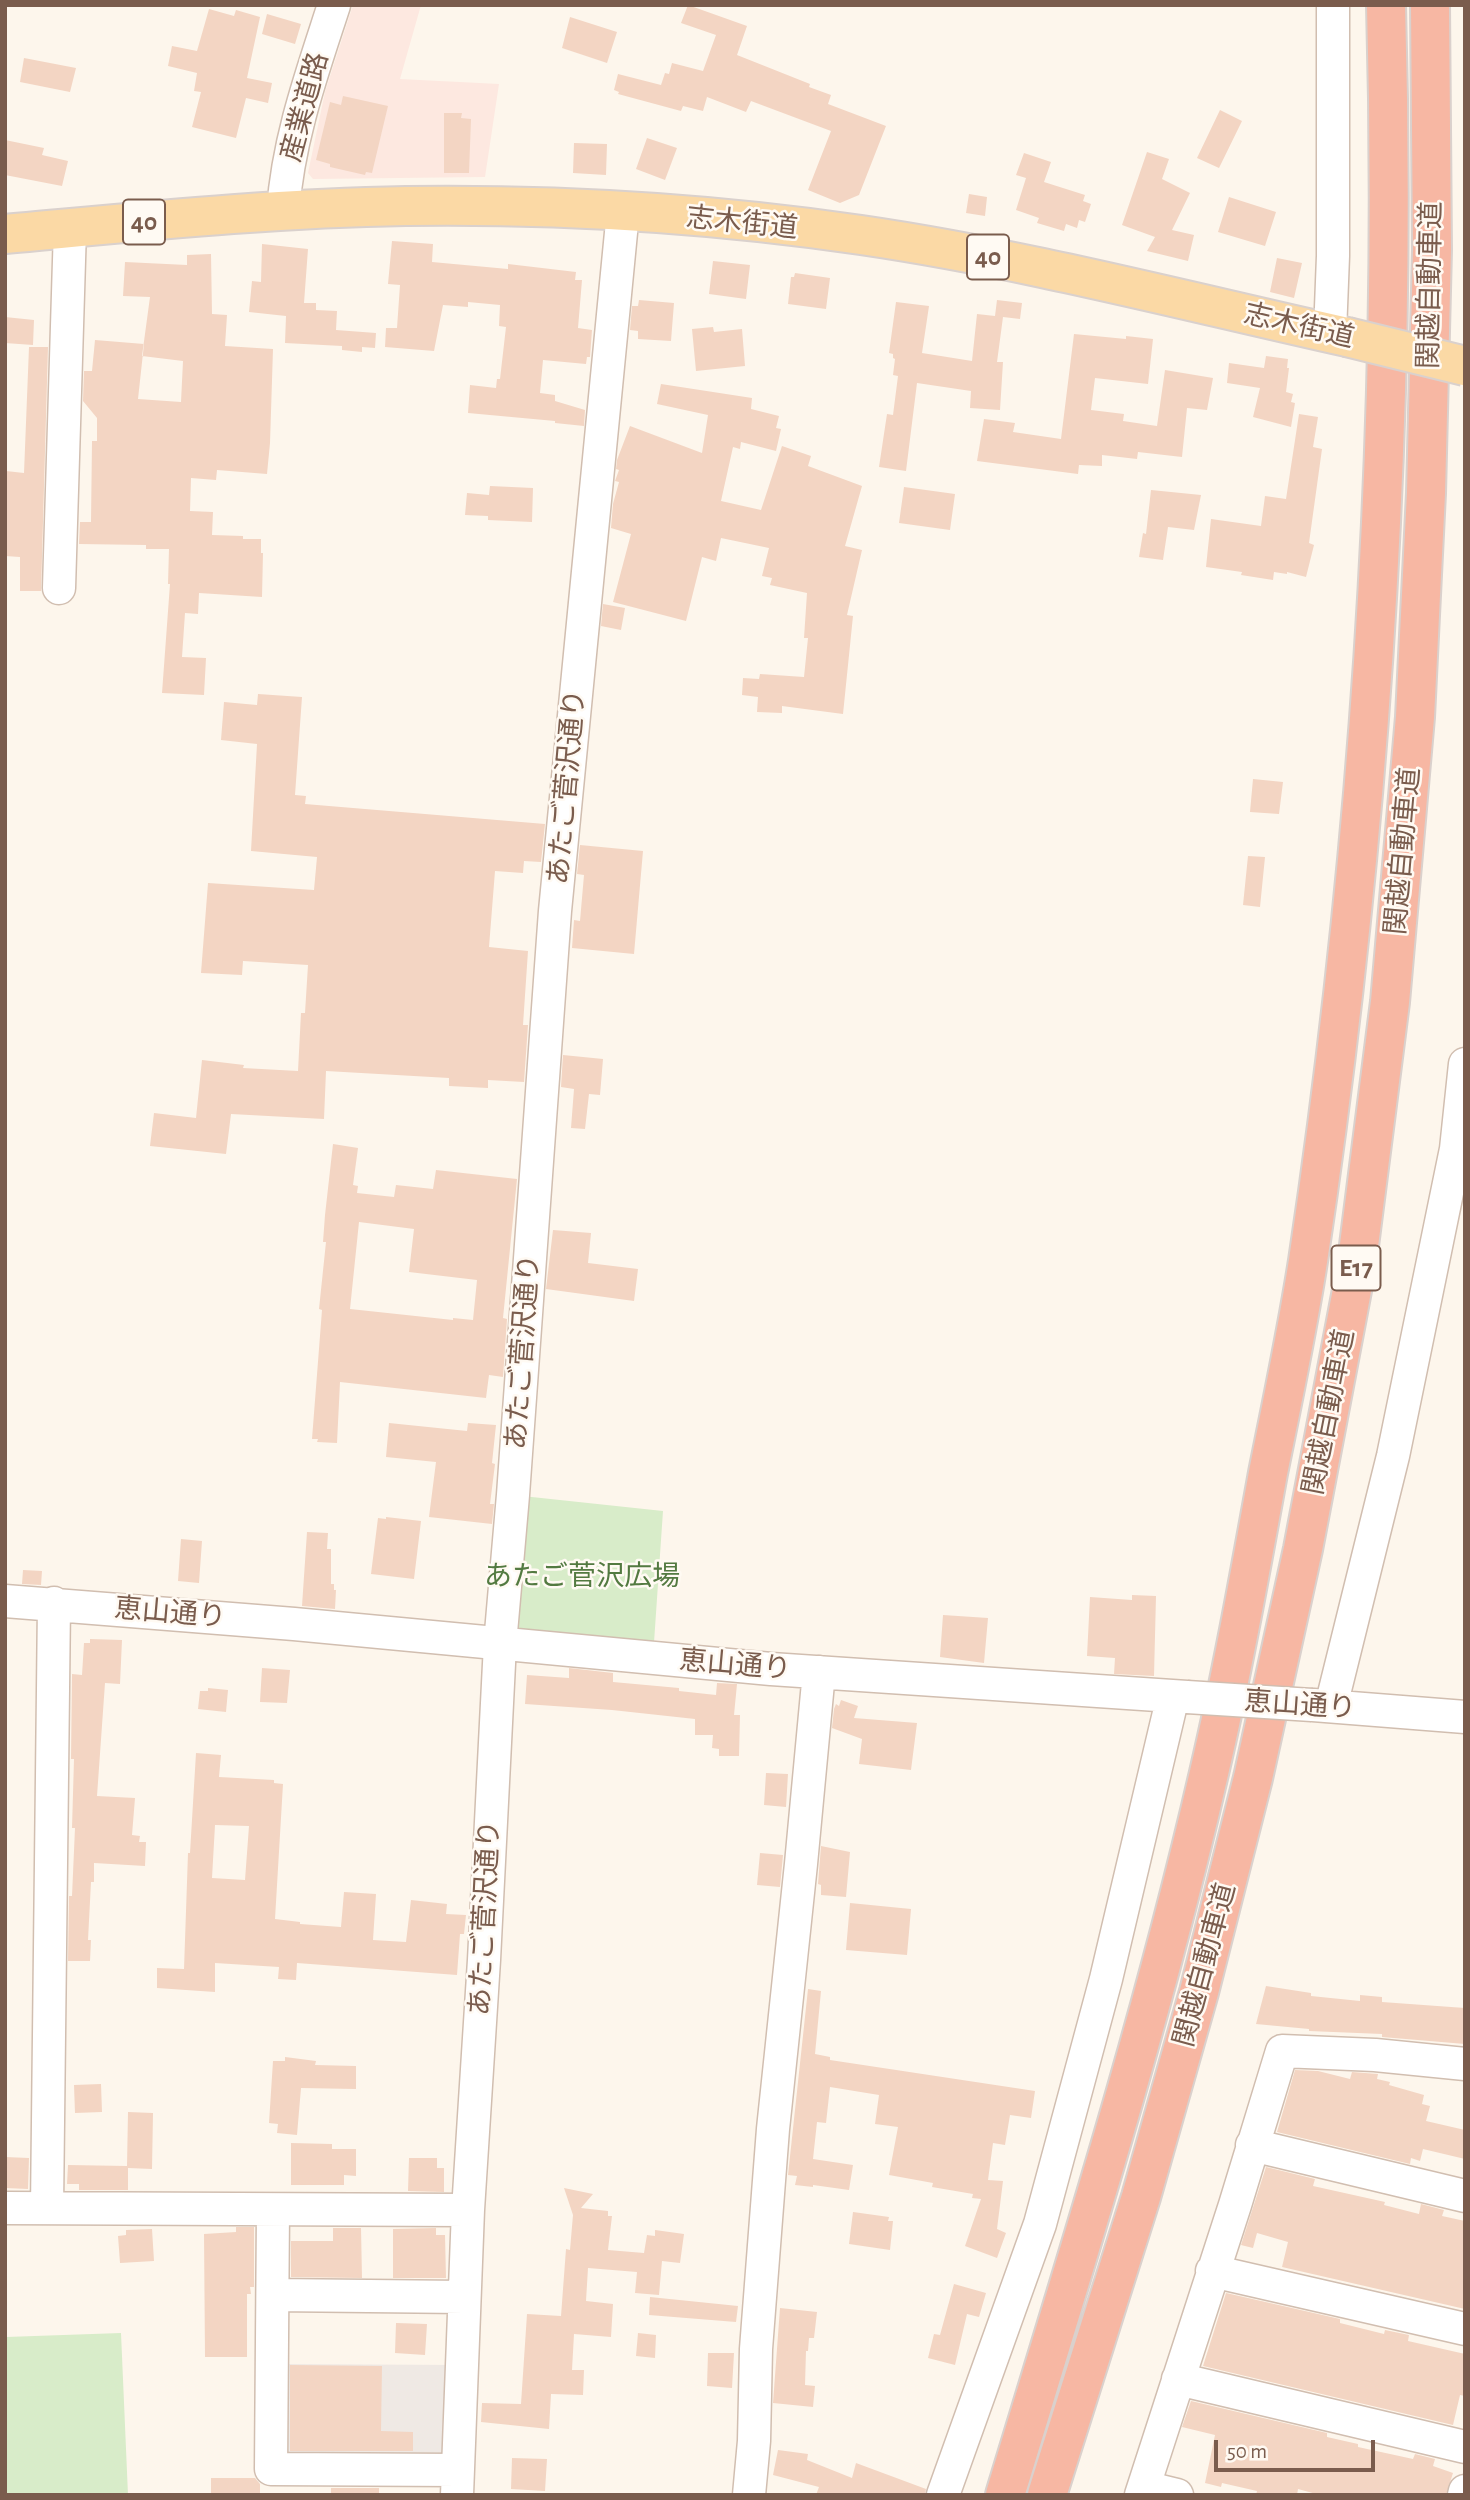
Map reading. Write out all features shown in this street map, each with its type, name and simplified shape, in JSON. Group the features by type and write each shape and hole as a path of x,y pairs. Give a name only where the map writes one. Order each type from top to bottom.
{"highway":[{"name":"関越自動車道","path":"1004,2495 1161,1972 1210,1769 1260,1520 1307,1264 1342,1000 1371,704 1384,481 1388,251 1386,5"},
{"name":"関越自動車道","path":"1047,2495 1141,2197 1199,1992 1250,1791 1303,1549 1356,1269 1390,1002 1415,717 1426,493 1432,250 1430,5"}],"main road":[{"name":"志木街道","path":"5,234 283,211 415,206 536,207 740,221 859,235 980,255 1465,366"}],"street":[{"name":"産業道路","path":"283,211 285,182 300,114 334,5"},
{"path":"1333,5 1333,256 1338,335"},
{"name":"あたご菅沢通り","path":"457,2482 468,2210 500,1644 555,911 622,212"},
{"path":"59,588 70,228"},
{"path":"1322,1706 1393,1456 1456,1149 1465,1064"},
{"name":"恵山通り","path":"5,1601 819,1672 1465,1717"},
{"path":"47,2208 54,1604"},
{"path":"749,2495 754,2441 756,2349 773,2129 819,1672"},
{"path":"943,2495 1040,2224 1180,1697"},
{"path":"1177,2495 1142,2491 1282,2050 1375,2055 1465,2064"},
{"path":"1252,2145 1465,2196"},
{"path":"5,2208 468,2210"},
{"path":"273,2210 271,2469 457,2482"},
{"path":"1212,2271 1465,2329"},
{"path":"273,2295 464,2297"},
{"path":"1178,2379 1465,2447"}],"shaded area":[{"path":"353,5 421,5 400,79 499,84 485,177 313,179 308,173 325,92"},
{"path":"271,2364 463,2365 458,2470 271,2469"}],"green space":[{"name":"あたご菅沢広場","path":"513,1495 663,1511 653,1657 500,1644"},
{"path":"121,2333 128,2495 5,2495 5,2335"}],"building":[{"path":"688,5 747,26 737,55 810,84 809,87 831,95 828,104 886,126 859,195 840,203 808,190 831,131 751,101 746,112 707,97 703,111 683,106 681,111 618,94 619,92 614,90 618,74 661,85 665,73 669,74 672,63 703,71 716,35 681,23"},
{"path":"209,9 234,16 236,10 260,17 247,78 272,83 268,103 246,98 236,138 192,127 201,92 194,91 197,73 168,66 172,46 197,51"},
{"path":"267,14 301,24 295,44 262,34"},
{"path":"570,17 617,32 607,63 562,48"},
{"path":"24,58 76,68 70,92 20,82"},
{"path":"343,96 388,106 372,173 366,172 365,175 330,167 330,164 316,160 330,102 341,105"},
{"path":"1220,110 1242,121 1219,168 1197,158"},
{"path":"444,113 462,113 461,118 471,119 469,173 444,173"},
{"path":"647,138 677,148 665,180 636,169"},
{"path":"5,140 44,148 42,155 68,161 62,186 5,175"},
{"path":"574,143 607,144 606,175 573,173"},
{"path":"1147,152 1169,159 1162,179 1190,193 1172,230 1194,235 1188,261 1147,251 1155,237 1122,225"},
{"path":"1024,153 1051,162 1044,182 1085,195 1083,201 1091,204 1085,222 1079,220 1077,228 1066,224 1064,231 1037,223 1039,218 1016,210 1026,178 1016,175"},
{"path":"969,194 987,197 985,216 966,213"},
{"path":"1229,197 1276,212 1265,246 1218,232"},
{"path":"392,241 433,244 432,262 508,269 508,264 576,272 575,280 582,280 578,328 592,330 590,357 587,357 586,364 543,360 540,393 555,395 555,401 585,410 584,426 468,413 470,385 496,388 497,379 500,379 506,327 499,326 500,305 468,302 468,307 443,305 434,351 385,347 386,328 397,328 400,285 388,284"},
{"path":"262,244 308,249 304,303 316,303 316,310 337,311 336,330 376,333 375,348 362,347 362,352 342,350 342,346 285,343 286,316 249,312 252,281 261,282"},
{"path":"211,254 212,314 227,315 225,346 273,349 267,474 217,470 216,480 191,478 190,511 213,512 212,535 261,539 263,553 262,597 199,593 198,614 185,613 182,657 206,658 204,695 162,693 170,584 169,549 146,549 146,545 79,544 80,522 91,522 92,441 97,441 97,418 83,401 84,371 92,371 95,340 144,344 150,297 123,296 125,262 187,265 187,255","holes":["143,356 183,361 181,402 138,399"]},
{"path":"1277,258 1302,263 1294,298 1270,292"},
{"path":"713,261 750,265 746,299 709,294"},
{"path":"795,273 830,278 826,309 788,304 791,277 794,277"},
{"path":"639,300 674,303 671,341 638,339 638,331 630,330 632,306 638,306"},
{"path":"997,300 1022,303 1020,319 1003,317 997,362 1003,362 1000,410 970,408 971,391 917,383 906,471 879,467 887,414 893,415 898,376 893,375 895,359 893,354 889,353 896,302 929,306 922,353 972,361 977,314 995,316"},
{"path":"5,317 34,320 33,345 5,343"},
{"path":"713,327 714,332 742,329 745,366 696,371 692,329"},
{"path":"1074,334 1153,339 1148,384 1095,378 1091,410 1124,414 1123,421 1157,426 1165,370 1213,378 1207,410 1187,408 1182,457 1138,452 1137,459 1102,455 1102,466 1079,465 1078,474 977,461 984,419 1015,423 1013,432 1061,439"},
{"path":"29,347 48,347 41,591 20,591 20,557 5,556 6,471 24,473"},
{"path":"1266,356 1288,359 1286,392 1293,394 1291,402 1295,403 1291,427 1253,417 1260,388 1227,383 1229,363 1264,368"},
{"path":"661,384 752,398 751,409 779,416 776,428 781,429 776,451 741,442 740,449 733,447 721,501 761,510 782,446 811,456 808,466 862,486 845,546 862,550 847,615 853,616 843,714 782,706 782,713 757,712 758,697 742,695 743,678 759,679 760,674 804,677 808,638 804,638 807,593 770,585 772,578 762,576 769,548 721,538 716,561 702,557 686,621 613,602 631,534 611,528 613,504 619,482 615,481 619,470 616,469 617,460 630,426 702,453 708,415 657,404"},
{"path":"1299,414 1318,417 1313,447 1322,449 1309,543 1314,545 1306,577 1274,572 1273,580 1206,567 1211,519 1261,526 1265,496 1286,499"},
{"path":"490,486 533,488 532,522 488,520 488,516 465,515 467,493 489,495"},
{"path":"904,487 955,494 950,530 899,523"},
{"path":"1151,490 1201,495 1194,530 1168,527 1163,560 1139,557 1143,533 1146,534"},
{"path":"603,604 625,608 621,630 601,626"},
{"path":"258,694 302,697 295,795 306,796 305,804 545,824 541,862 524,861 523,873 495,871 489,947 528,951 523,1025 528,1025 524,1082 488,1080 488,1088 449,1086 449,1078 326,1071 324,1119 231,1114 226,1154 150,1146 154,1113 196,1118 202,1060 244,1065 243,1068 298,1071 301,1013 305,1013 308,965 243,961 242,975 201,973 208,883 314,890 317,857 251,851 257,744 221,740 224,702 257,705"},
{"path":"1253,779 1283,782 1279,814 1250,812"},
{"path":"580,845 643,851 634,954 572,948 574,920 580,921 584,875 577,874"},
{"path":"1248,856 1265,857 1260,907 1243,905"},
{"path":"563,1055 603,1059 600,1095 589,1094 585,1129 571,1128 574,1089 561,1087"},
{"path":"333,1144 358,1148 353,1185 358,1186 357,1193 394,1197 396,1185 433,1189 436,1170 517,1179 503,1318 507,1319 503,1377 489,1375 486,1398 340,1382 337,1443 317,1442 318,1439 312,1439 322,1310 319,1309 326,1242 323,1242","holes":["359,1222 414,1229 409,1272 477,1280 473,1320 350,1309"]},
{"path":"553,1230 591,1233 588,1263 638,1269 634,1301 546,1289"},
{"path":"389,1423 467,1431 468,1423 496,1425 490,1504 494,1504 492,1524 429,1517 436,1462 386,1457"},
{"path":"378,1518 421,1521 414,1579 371,1574"},
{"path":"307,1532 328,1533 331,1584 334,1584 336,1590 335,1609 302,1606"},
{"path":"181,1539 202,1541 199,1583 178,1581"},
{"path":"23,1570 42,1571 41,1585 22,1584"},
{"path":"1132,1595 1156,1596 1154,1676 1114,1674 1115,1658 1087,1656 1090,1597 1132,1600"},
{"path":"943,1615 988,1618 984,1663 940,1657"},
{"path":"90,1639 122,1640 120,1684 105,1683 97,1796 135,1798 132,1835 140,1836 139,1842 146,1842 145,1866 94,1863 88,1940 91,1940 90,1961 68,1961 69,1896 72,1896 75,1828 72,1828 72,1674 82,1675 84,1643 90,1643"},
{"path":"262,1668 290,1670 287,1703 260,1702"},
{"path":"569,1668 613,1673 613,1682 679,1688 679,1691 716,1695 717,1683 737,1684 734,1715 740,1715 739,1756 719,1756 719,1749 712,1748 713,1735 695,1735 695,1719 525,1704 527,1675 569,1678"},
{"path":"208,1688 228,1690 226,1712 198,1709 200,1691 208,1691"},
{"path":"841,1700 858,1706 854,1718 917,1723 911,1770 859,1764 862,1739 832,1728 834,1709 836,1704 839,1706"},
{"path":"196,1753 221,1755 219,1777 274,1780 274,1783 283,1784 275,1919 341,1927 344,1892 376,1894 373,1940 406,1942 411,1900 447,1904 446,1914 466,1915 464,1934 460,1934 457,1975 297,1963 296,1980 278,1979 279,1967 215,1963 215,1992 157,1988 157,1968 184,1969","holes":["215,1825 249,1826 245,1880 212,1878"]},
{"path":"766,1773 788,1774 786,1807 764,1805"},
{"path":"821,1846 850,1852 846,1897 821,1895 821,1885 818,1884"},
{"path":"760,1853 783,1855 780,1887 757,1885"},
{"path":"850,1903 911,1909 907,1955 846,1950"},
{"path":"1266,1986 1311,1993 1311,1996 1360,2001 1360,1995 1382,1997 1382,2002 1465,2008 1465,2044 1256,2024"},
{"path":"808,1989 821,1991 815,2054 830,2057 830,2060 1035,2091 1031,2118 1010,2115 1005,2145 993,2143 988,2180 1003,2181 997,2229 1006,2233 997,2258 965,2246 981,2199 972,2198 973,2194 932,2187 933,2183 889,2175 898,2127 875,2124 879,2095 830,2087 826,2123 817,2122 813,2159 853,2165 849,2190 795,2185 797,2176 788,2175"},
{"path":"285,2057 316,2061 315,2065 356,2066 356,2089 301,2088 297,2135 277,2133 278,2124 269,2123 273,2061 285,2061"},
{"path":"1295,2070 1318,2071 1350,2079 1352,2072 1378,2074 1377,2079 1390,2082 1389,2085 1424,2095 1422,2104 1430,2106 1426,2121 1465,2130 1465,2159 1423,2149 1420,2161 1411,2158 1410,2164 1277,2132"},
{"path":"101,2084 102,2112 75,2113 74,2085"},
{"path":"128,2112 153,2113 152,2169 128,2168 128,2190 79,2190 79,2184 67,2184 68,2165 127,2166"},
{"path":"291,2143 332,2144 332,2149 356,2149 356,2176 344,2175 344,2185 291,2185"},
{"path":"5,2157 29,2158 28,2189 5,2188"},
{"path":"409,2158 437,2158 437,2168 444,2168 444,2192 408,2191"},
{"path":"1266,2167 1315,2179 1313,2186 1385,2202 1384,2205 1419,2214 1421,2204 1444,2210 1442,2216 1465,2221 1465,2309 1282,2267 1288,2242 1257,2233 1253,2248 1241,2245"},
{"path":"564,2188 593,2194 581,2208 608,2211 608,2216 612,2216 608,2250 644,2253 647,2235 655,2236 655,2230 684,2234 680,2263 662,2261 659,2295 635,2293 637,2272 588,2268 586,2301 613,2304 611,2337 574,2334 572,2370 584,2370 583,2395 551,2394 549,2429 481,2422 482,2403 521,2404 527,2314 561,2316 566,2249 570,2250 573,2215"},
{"path":"853,2212 889,2217 888,2221 893,2221 890,2250 849,2244"},
{"path":"236,2227 254,2227 254,2287 250,2287 251,2294 247,2294 247,2357 205,2357 204,2234 236,2232"},
{"path":"333,2228 361,2228 362,2278 291,2277 291,2241 333,2241"},
{"path":"436,2228 436,2235 445,2235 446,2278 393,2278 393,2229"},
{"path":"152,2229 154,2261 120,2263 118,2236 126,2235 126,2230"},
{"path":"954,2284 986,2293 979,2317 967,2314 955,2365 928,2358 934,2334 940,2335"},
{"path":"1226,2293 1340,2319 1340,2323 1384,2334 1385,2330 1409,2335 1408,2341 1465,2354 1465,2396 1460,2395 1453,2425 1203,2366"},
{"path":"650,2297 738,2306 736,2322 649,2315"},
{"path":"780,2308 817,2312 814,2338 809,2338 806,2351 805,2385 815,2386 813,2407 773,2403"},
{"path":"396,2323 427,2324 425,2355 395,2353"},
{"path":"638,2333 656,2335 655,2358 636,2356"},
{"path":"708,2353 734,2353 732,2388 707,2386"},
{"path":"290,2365 382,2366 381,2431 413,2432 413,2451 290,2451"},
{"path":"1191,2401 1327,2433 1327,2437 1358,2444 1358,2447 1413,2459 1415,2454 1435,2459 1433,2466 1453,2473 1446,2495 1320,2495 1298,2489 1297,2495 1256,2495 1257,2491 1222,2483 1221,2487 1205,2483 1215,2435 1182,2427"},
{"path":"778,2450 808,2454 807,2460 852,2478 856,2463 926,2489 925,2495 816,2495 819,2487 773,2475"},
{"path":"512,2458 547,2459 545,2491 511,2489"},
{"path":"211,2478 255,2478 260,2484 260,2495 211,2495"},
{"path":"331,2488 379,2488 379,2495 331,2495"}]}
